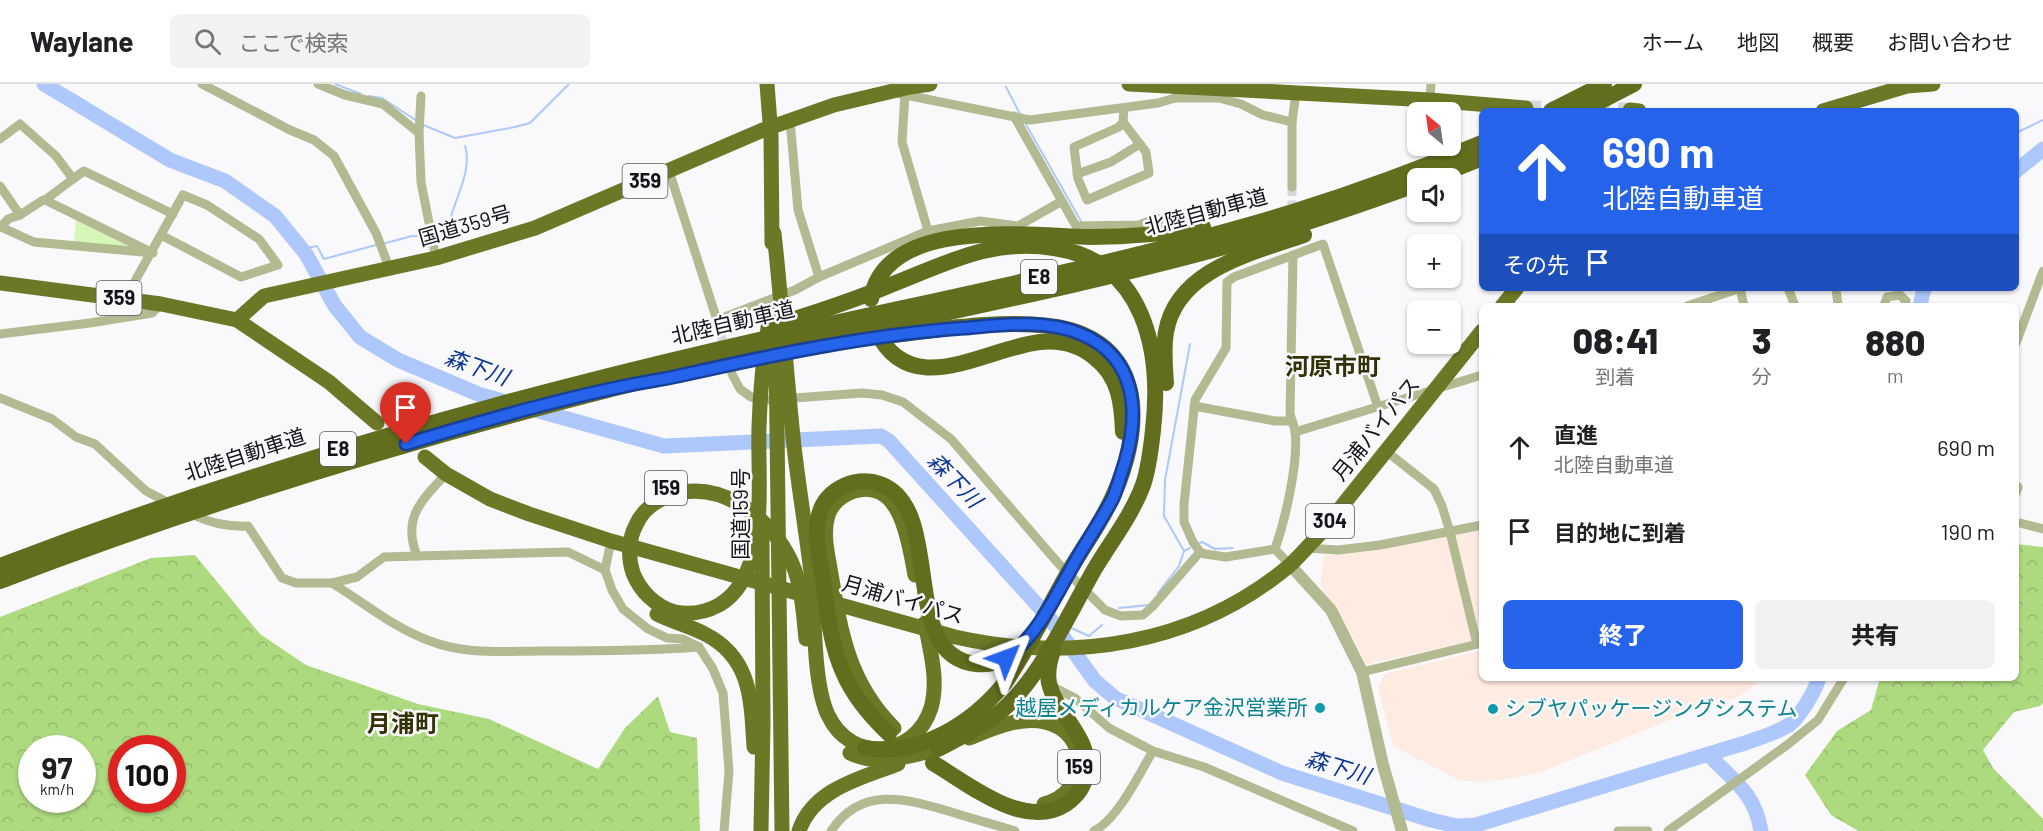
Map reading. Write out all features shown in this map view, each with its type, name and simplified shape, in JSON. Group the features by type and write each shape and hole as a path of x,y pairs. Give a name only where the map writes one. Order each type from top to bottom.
{"highway":[{"name":"国道159号","path":"767,84 774,233 782,831"},
{"name":"国道359号","path":"237,320 264,296 436,258 536,228 790,120 873,90 930,84"},
{"path":"1129,84 1179,93 1431,92 1526,108"},
{"path":"1557,108 1604,84"},
{"path":"1588,108 1634,84"},
{"path":"1833,108 1910,85 1933,84"},
{"name":"北陸自動車道","path":"1443,168 1479,145"},
{"name":"北陸自動車道","path":"1452,168 1479,159"},
{"path":"1121,473 1123,444 1120,399 1112,377 1099,361 1072,345 1052,341 1030,343 952,366 929,368 919,366 892,353 880,340 872,321 870,312 872,293 876,282 888,265 897,257 917,247 964,238 1014,234 1130,236 1188,230 1407,180"},
{"name":"北陸自動車道","path":"0,566 237,488 444,426 593,386 1144,253 1407,181"},
{"name":"北陸自動車道","path":"593,386 627,385 1142,269 1297,226 1407,189"},
{"path":"1069,615 1054,647 1049,664 1049,682 1082,741 1087,764 1085,780 1071,801 1055,810 1038,813 1011,808 937,757 971,731 1002,700 1034,673 1143,485 1155,458 1163,429 1166,400 1166,332 1173,311 1186,291 1206,275 1232,261 1354,214 1407,190"},
{"name":"国道159号","path":"759,831 764,622 762,425 770,314 772,197"},
{"name":"159","path":"774,233 792,423 809,560 813,701 819,720 828,735 844,749 862,758 882,760 937,757 1003,796 1032,805 1052,802 1070,790 1075,781 1079,763 1068,735 1054,725 1026,721 1003,726 937,757 849,783 827,794 818,800 806,814 799,831"},
{"path":"593,386 832,308 969,254 1019,246 1069,250 1093,259 1122,282 1130,292 1145,323 1154,370 1155,404 1150,456 1143,485"},
{"name":"359","path":"0,283 161,304 237,320 329,382 377,423"},
{"path":"1504,303 1514,291"},
{"name":"159","path":"770,314 759,426 758,510 757,518 756,539 751,562 743,582 730,597 712,608 692,613 672,611 654,602 640,586 631,567 630,540 637,522 656,502 675,493 698,491 730,499 749,510 754,514 759,518 776,535 789,556 800,589 827,714 847,740 866,748"},
{"path":"627,385 661,380 782,353 866,339 984,326 1018,325 1070,330 1093,340 1113,357 1126,377 1132,400 1134,423 1113,498 1011,673 1002,700 934,737 898,749 866,748"},
{"name":"月浦バイパス","path":"425,457 446,474 490,499 611,541 955,637 1022,649 1086,648 1125,643 1190,623 1246,595 1290,565 1318,536 1479,335"},
{"path":"866,748 877,749 899,745 915,734 930,709 933,698 932,662 915,534 906,508 896,495 885,486 862,481 847,484 834,492 823,504 816,531 817,540 831,602 835,650 843,672 861,704 891,731"},
{"name":"159","path":"759,831 750,697 745,675 732,654 712,637 667,620 648,608 627,583 621,561 621,539 635,510 651,495 662,489 686,483 711,484 738,493 769,514 793,545 804,571 811,637"},
{"name":"北陸自動車道","path":"0,581 136,523"},
{"path":"924,601 936,634 945,648 958,659 982,665 999,662 1014,653 1027,639 1050,605"},
{"path":"904,757 971,731"}],"street":[{"path":"202,84 314,140 334,156 376,233 388,267"},
{"path":"318,84 345,95 383,104 419,130"},
{"path":"873,90 905,93 1020,117 1124,109 1179,93 1219,98 1242,104 1263,115 1292,122"},
{"path":"905,93 902,142 928,231"},
{"path":"1292,187 1292,122 1296,93"},
{"path":"421,96 419,130 421,182 436,258"},
{"path":"1123,122 1146,152 1149,173 1087,200 1077,174 1074,147 1119,127 1123,122 1124,109"},
{"path":"1020,117 1076,226 1138,225 1157,218 1159,222"},
{"path":"790,120 798,210 819,277"},
{"path":"0,140 20,124 56,156 74,178"},
{"path":"1077,174 1111,162 1140,144"},
{"path":"153,253 34,242 1,227 8,219 20,215 45,200 84,171 173,214"},
{"path":"669,171 717,320 795,290 819,277 928,231 980,221 1018,226 1062,201"},
{"path":"0,186 20,215"},
{"path":"125,299 153,253 161,235 183,195 207,205 259,239 278,265 241,278 161,235"},
{"path":"45,200 153,253"},
{"path":"1275,549 1226,557 1200,552 1184,522 1194,400 1226,348 1227,282 1234,277 1323,244 1378,407"},
{"path":"1275,549 1284,522 1295,432 1290,413 1293,255"},
{"path":"2019,335 2043,271"},
{"path":"1696,303 1732,291"},
{"path":"1885,303 1887,297 1893,295 1900,295 1906,303"},
{"path":"0,334 142,314 152,312 161,304"},
{"path":"732,374 740,389 751,397 768,400 862,393 882,395 903,402 951,439 1058,563 1105,610 1121,616 1143,615 1200,552"},
{"path":"1295,432 1479,376"},
{"path":"0,398 52,419 76,436 95,444 146,490 178,508 210,522 229,526 248,526 282,578 296,583 332,583 357,576 384,557 568,552 605,570"},
{"path":"1194,406 1275,422 1292,421"},
{"path":"1386,451 1434,489 1450,532 1479,639"},
{"path":"417,556 411,541 411,524 418,506 446,474"},
{"path":"2019,523 2043,529"},
{"path":"1306,548 1338,550 1380,545 1479,526"},
{"path":"611,541 605,570 612,591 623,609 648,629 667,638 683,639 699,647 713,669 723,693 729,771 724,831"},
{"path":"1275,549 1331,610 1362,672 1383,765 1402,831"},
{"path":"332,583 375,610 386,620 429,641 452,648 471,651 569,651 699,647"},
{"path":"1362,672 1479,643"},
{"path":"1022,649 1023,663 1033,677 1075,698 1109,728 1153,751 1204,768 1353,831"},
{"path":"1668,831 1747,775 1818,720 1842,681"},
{"path":"1094,831 1110,818 1119,806 1153,751"},
{"path":"831,831 848,813 863,804 877,799 890,799 915,802 1015,831"},
{"path":"1618,831 1648,831"}],"shaded area":[{"path":"1479,530 1479,640 1364,665 1341,617 1320,587 1324,556"},
{"path":"1479,651 1479,681 1758,681 1736,698 1704,706 1544,771 1515,778 1481,782 1459,780 1393,746 1378,689 1384,674"}],"green space":[{"path":"76,220 132,248 74,242"},
{"path":"2019,544 2043,547 2043,703 2040,706 2014,712 1983,750 1993,768 2043,819 2043,831 1858,831 1831,815 1805,775 1837,731 1871,710 1879,681 2019,681"},
{"path":"195,555 260,634 306,665 418,704 489,719 598,769 625,728 658,696 670,732 697,738 700,831 0,831 0,617 151,558"}],"waterway":[{"name":"森下川","path":"44,84 170,160 225,181 275,216 306,254 335,306 360,337 398,360 478,394 664,446 881,436 889,441 1051,620 1095,681 1115,698 1282,773 1431,820 1457,826 1476,825 1773,733 1789,725 1798,716 1818,681"},
{"path":"335,84 361,94"},
{"path":"421,124 455,138 530,123 569,84"},
{"path":"1006,87 1021,116"},
{"path":"369,96 382,98 417,121"},
{"path":"2019,132 2043,120"},
{"path":"1024,121 1082,223"},
{"path":"435,236 446,237 464,179 467,156 465,146"},
{"name":"森下川","path":"2019,169 2043,149"},
{"path":"382,244 412,236 429,236"},
{"path":"301,249 317,246 324,259 376,245"},
{"name":"森下川","path":"1921,303 1923,291"},
{"path":"1158,593 1179,566 1184,551 1164,516 1165,480 1190,344"},
{"path":"1200,543 1215,549 1233,548"},
{"path":"1184,551 1190,548"},
{"path":"1119,608 1149,605"},
{"path":"1069,627 1089,636 1102,625"},
{"path":"1708,754 1748,796 1754,806 1761,831"}],"tunnel":[{"path":"1292,187 1292,214"},
{"path":"717,320 732,374"}],"place":[{"name":"越屋メディカルケア金沢営業所","path":"1320,708"},
{"name":"シブヤパッケージングシステム","path":"1493,709"}],"district":[{"name":"河原市町","path":"1333,367"},
{"name":"月浦町","path":"403,724"}],"route":[{"path":"406,444 613,388 822,346 907,333 984,326 1039,325 1082,334 1113,357 1126,377 1134,411 1131,439 1113,498 1050,605 1027,639 1006,658"}]}
